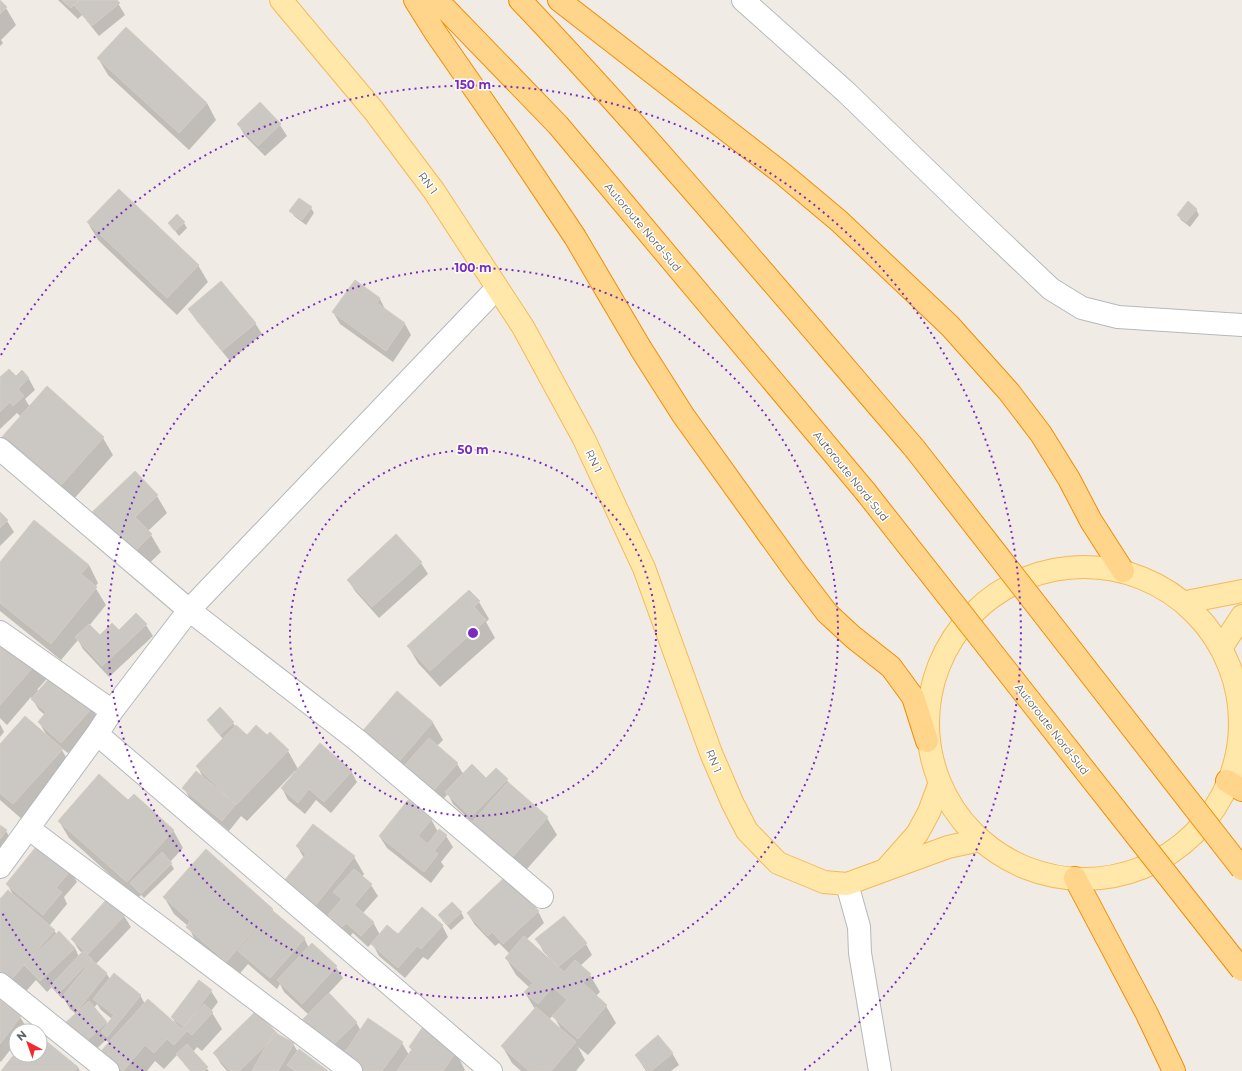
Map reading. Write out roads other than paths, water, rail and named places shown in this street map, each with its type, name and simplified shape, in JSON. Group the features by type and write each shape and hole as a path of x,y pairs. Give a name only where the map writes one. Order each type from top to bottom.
{"highway":[{"path":"415,0 435,32 570,230 637,342 683,415 794,571 827,613 853,637 891,667 913,697 927,741"},
{"name":"Autoroute Nord-Sud","path":"438,0 558,125 865,491 1242,970"},
{"path":"520,0 698,198 915,449 1242,869"},
{"path":"559,0 783,174 839,221 950,326 1009,392 1041,434 1069,479 1091,521 1122,571"},
{"path":"1075,878 1147,1014 1174,1071"}],"main road":[{"name":"RN 1","path":"281,0 374,111 434,190 523,327 584,439 644,568 711,753 732,804 747,831 778,863 824,882 847,884 948,847 980,840"},
{"path":"1073,567 1122,571 1151,581 1186,602 1223,645 1230,666 1240,711 1234,785 1189,838 1150,864 1105,878 1058,878 1013,863 980,840 954,813 939,785 927,741 930,691 948,644 981,605 1023,578 1073,567"},
{"path":"1186,602 1242,591"},
{"path":"1223,645 1242,616"},
{"name":"RN 1","path":"885,870 917,834 930,812 939,785"}],"street":[{"path":"743,0 846,92 1051,289 1082,308 1118,317 1242,326"},
{"path":"0,867 7,842 28,828 98,734 112,711 189,610 497,288"},
{"path":"0,448 189,610 357,740 542,897"},
{"path":"0,632 112,711"},
{"path":"98,734 491,1071"},
{"path":"28,828 350,1071"},
{"path":"847,884 859,927 860,953 880,1071"},
{"path":"0,984 108,1071"}]}
